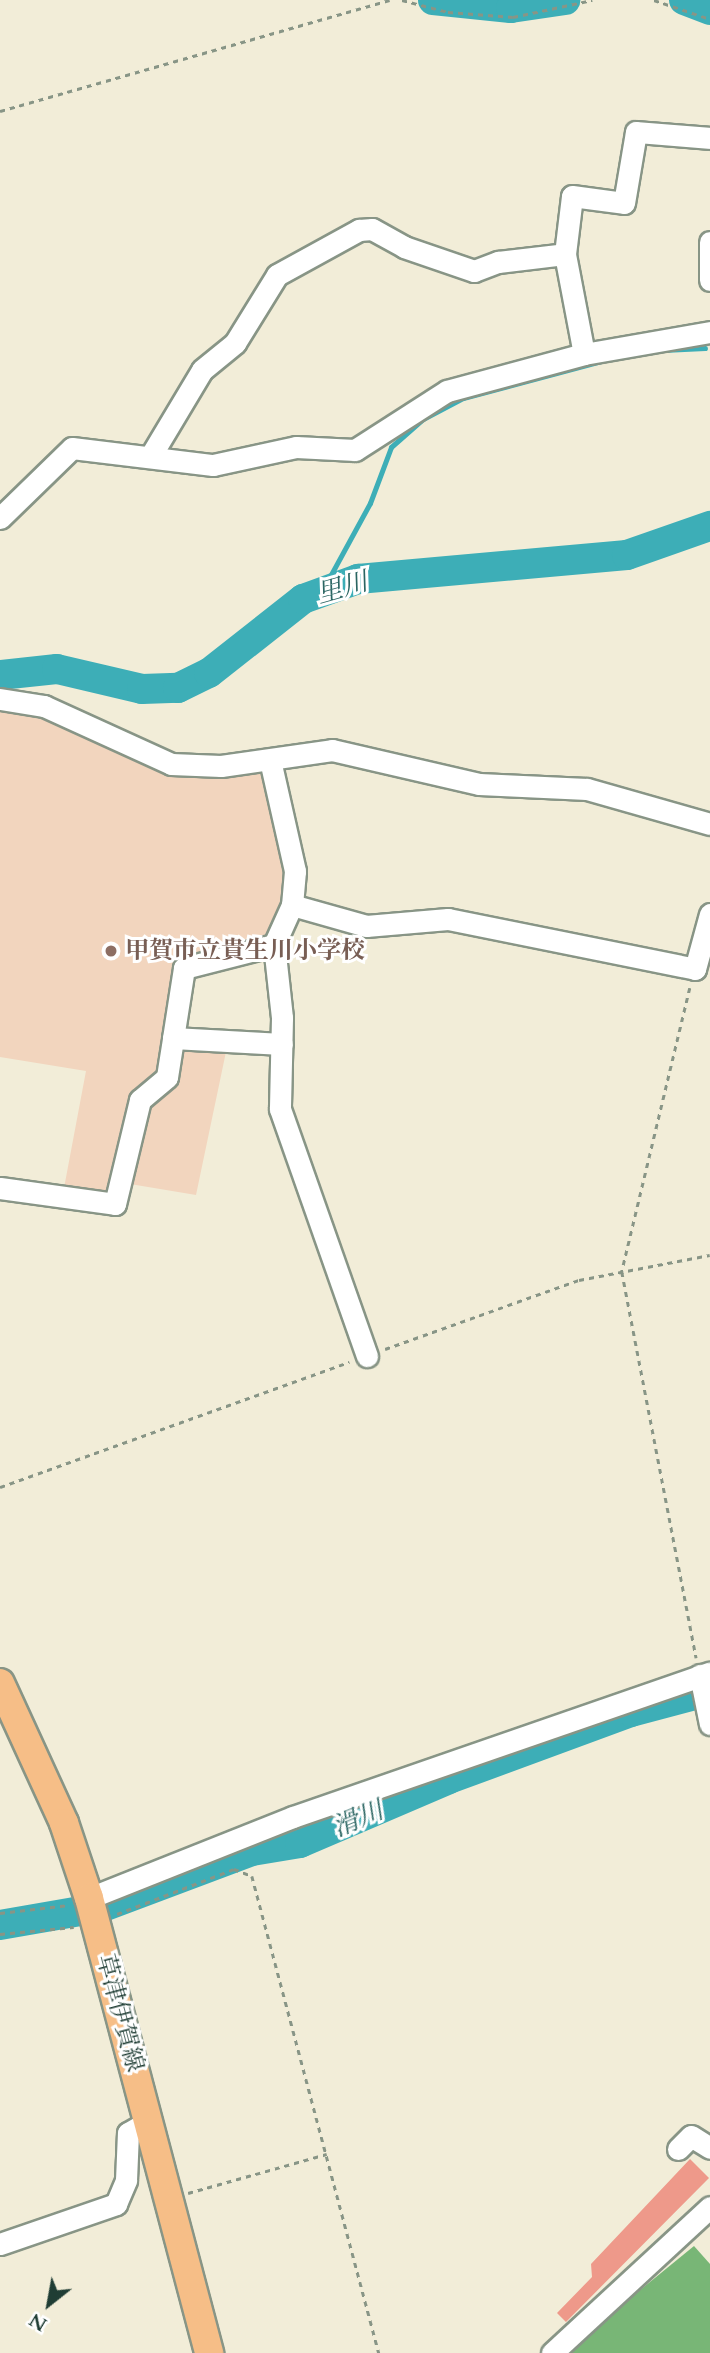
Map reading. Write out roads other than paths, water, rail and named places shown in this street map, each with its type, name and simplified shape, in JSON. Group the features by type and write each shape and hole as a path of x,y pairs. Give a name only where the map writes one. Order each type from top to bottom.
{"main road":[{"name":"草津伊賀線","path":"0,1683 64,1822 92,1911 209,2353"}],"street":[{"path":"584,354 565,254 572,196 624,204 636,132 710,138"},
{"path":"150,457 202,370 234,343 277,275 359,230 372,229 404,247 474,271 498,262 565,254"},
{"path":"710,242 710,280"},
{"path":"0,518 72,448 213,465 296,447 355,450 447,391 584,354 710,332"},
{"path":"0,699 44,706 171,764 270,760 332,750 479,784 587,789 710,824"},
{"path":"270,760 295,871 292,905 274,945 282,1044 282,1122 367,1356"},
{"path":"292,905 366,926 448,919 695,969 710,914"},
{"path":"0,1188 119,1201 140,1100 167,1077 184,968 274,945"},
{"path":"173,1038 282,1044"},
{"path":"92,1911 281,1822 704,1679 708,1716"},
{"path":"0,2244 116,2204 126,2180 128,2133 149,2121"},
{"path":"678,2149 691,2136 710,2148"},
{"path":"552,2353 710,2207"}],"waterway":[{"path":"433,0 511,8 565,0"},
{"path":"684,0 710,10"},
{"path":"663,350 705,348"},
{"path":"322,591 370,503 391,447 423,419 463,398 601,361"},
{"name":"里川","path":"0,675 57,669 142,689 178,688 209,673 303,599 358,579 627,555 710,526"},
{"name":"滑川","path":"0,1925 103,1907 252,1851 300,1843 449,1779 631,1712 710,1691"}],"place":[{"name":"甲賀市立貴生川小学校","path":"111,951"}]}
